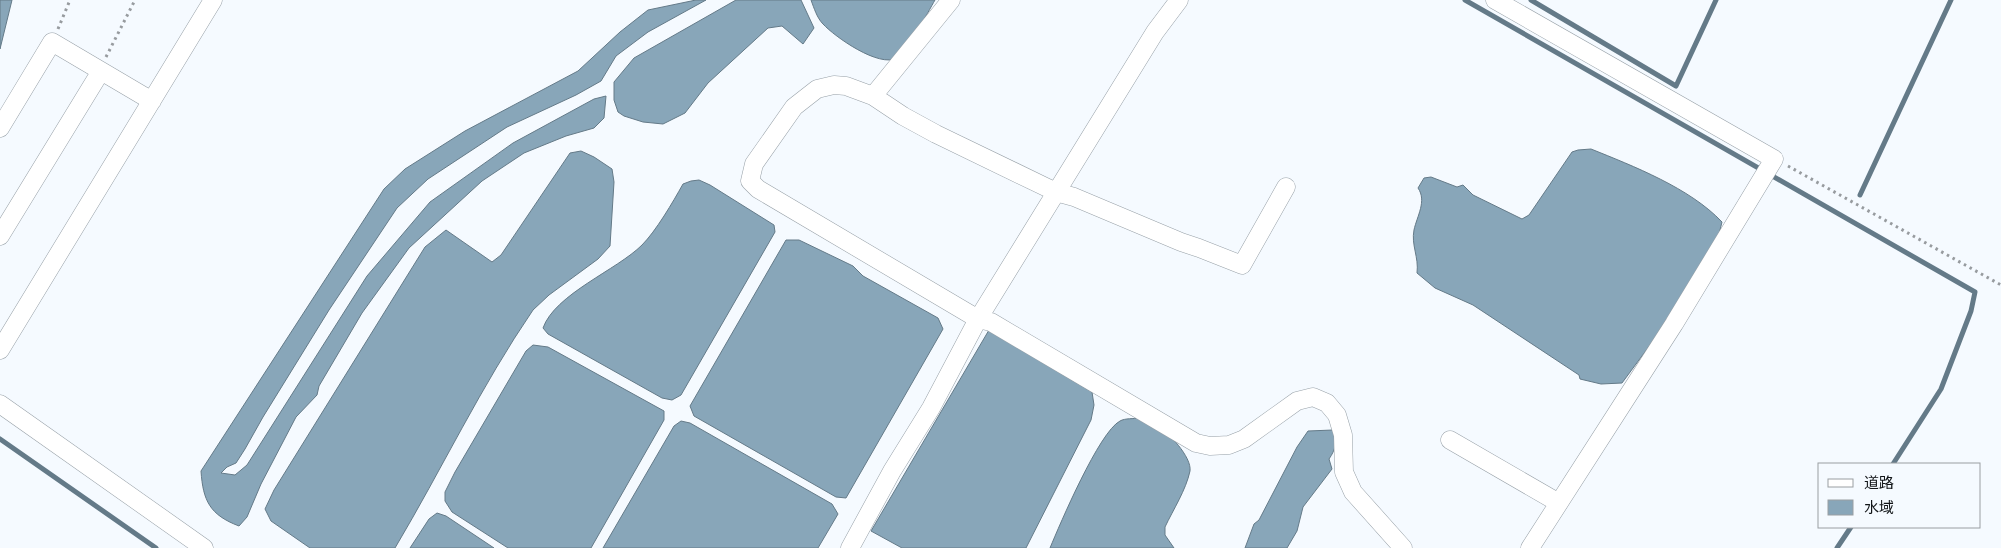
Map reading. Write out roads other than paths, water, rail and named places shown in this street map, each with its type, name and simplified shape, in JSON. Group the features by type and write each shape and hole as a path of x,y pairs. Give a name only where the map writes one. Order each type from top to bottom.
{"street":[{"path":"0,350 214,0"},
{"path":"873,96 951,0"},
{"path":"850,548 892,472 931,408 978,319 1155,32 1179,0"},
{"path":"1495,0 1774,159 1674,324 1530,548"},
{"path":"0,128 52,42 152,101"},
{"path":"0,236 101,71"},
{"path":"1286,187 1242,265 1181,242 1074,197 1056,192 936,134 903,116 873,96 846,86 834,85 817,89 794,107 754,164 750,181 758,189 978,319 991,322 1196,443 1210,446 1229,445 1244,439 1296,401 1313,397 1327,403 1336,415 1343,435 1344,472 1353,492 1403,548"},
{"path":"0,404 204,548"},
{"path":"1450,440 1559,503"}],"water":[{"path":"0,0 12,0 0,49"},
{"path":"696,0 706,0 648,32 616,56 601,81 576,95 507,127 428,179 397,208 329,310 236,463 227,467 221,473 235,475 247,465 367,276 430,202 513,143 594,99 606,96 604,118 594,128 566,136 524,153 482,181 409,248 362,313 319,386 317,395 296,417 261,484 247,517 239,526 229,522 215,512 206,499 201,471 384,189 405,169 465,131 578,71 620,32 648,10"},
{"path":"736,0 801,0 814,28 803,44 782,26 768,28 708,83 685,113 663,124 643,122 618,112 614,100 614,82 634,58"},
{"path":"811,0 935,0 906,48 897,58 889,60 880,59 858,50 829,30 821,22"},
{"path":"1591,149 1678,188 1709,210 1722,222 1718,238 1653,341 1622,383 1601,384 1580,379 1579,375 1473,305 1435,288 1417,273 1413,235 1422,198 1418,188 1424,178 1431,177 1457,187 1463,185 1473,195 1522,219 1529,215 1572,152"},
{"path":"581,151 612,169 614,182 610,246 598,259 549,295 533,310 496,368 395,548 310,548 271,521 265,509 274,490 425,247 446,230 492,262 501,255 570,153"},
{"path":"699,180 774,225 775,232 681,395 672,400 662,398 548,334 543,328 560,304 573,293 618,264 642,245 669,208 683,184"},
{"path":"786,240 799,240 853,266 863,276 938,318 943,329 846,498 836,497 694,416 690,406"},
{"path":"989,330 1092,392 1094,405 1091,420 1026,548 902,548 871,531"},
{"path":"533,345 548,347 664,411 664,420 591,548 508,548 452,512 445,501 445,492 455,472 526,351"},
{"path":"1139,418 1162,428 1178,445 1190,465 1186,485 1165,527 1165,535 1174,548 1050,548 1081,480 1102,442 1111,429 1120,421"},
{"path":"681,421 690,423 832,504 838,514 818,548 603,548 674,426"},
{"path":"1333,430 1335,445 1329,459 1332,469 1303,507 1297,531 1287,548 1245,548 1254,524 1259,520 1297,447 1308,431"},
{"path":"437,513 446,516 494,548 410,548 429,519"}],"waterway":[{"path":"1465,0 1975,292 1971,311 1941,389 1894,463"},
{"path":"1531,0 1676,86 1716,0"},
{"path":"1860,195 1951,0"},
{"path":"0,439 156,548"},
{"path":"1837,548 1850,528"}]}
